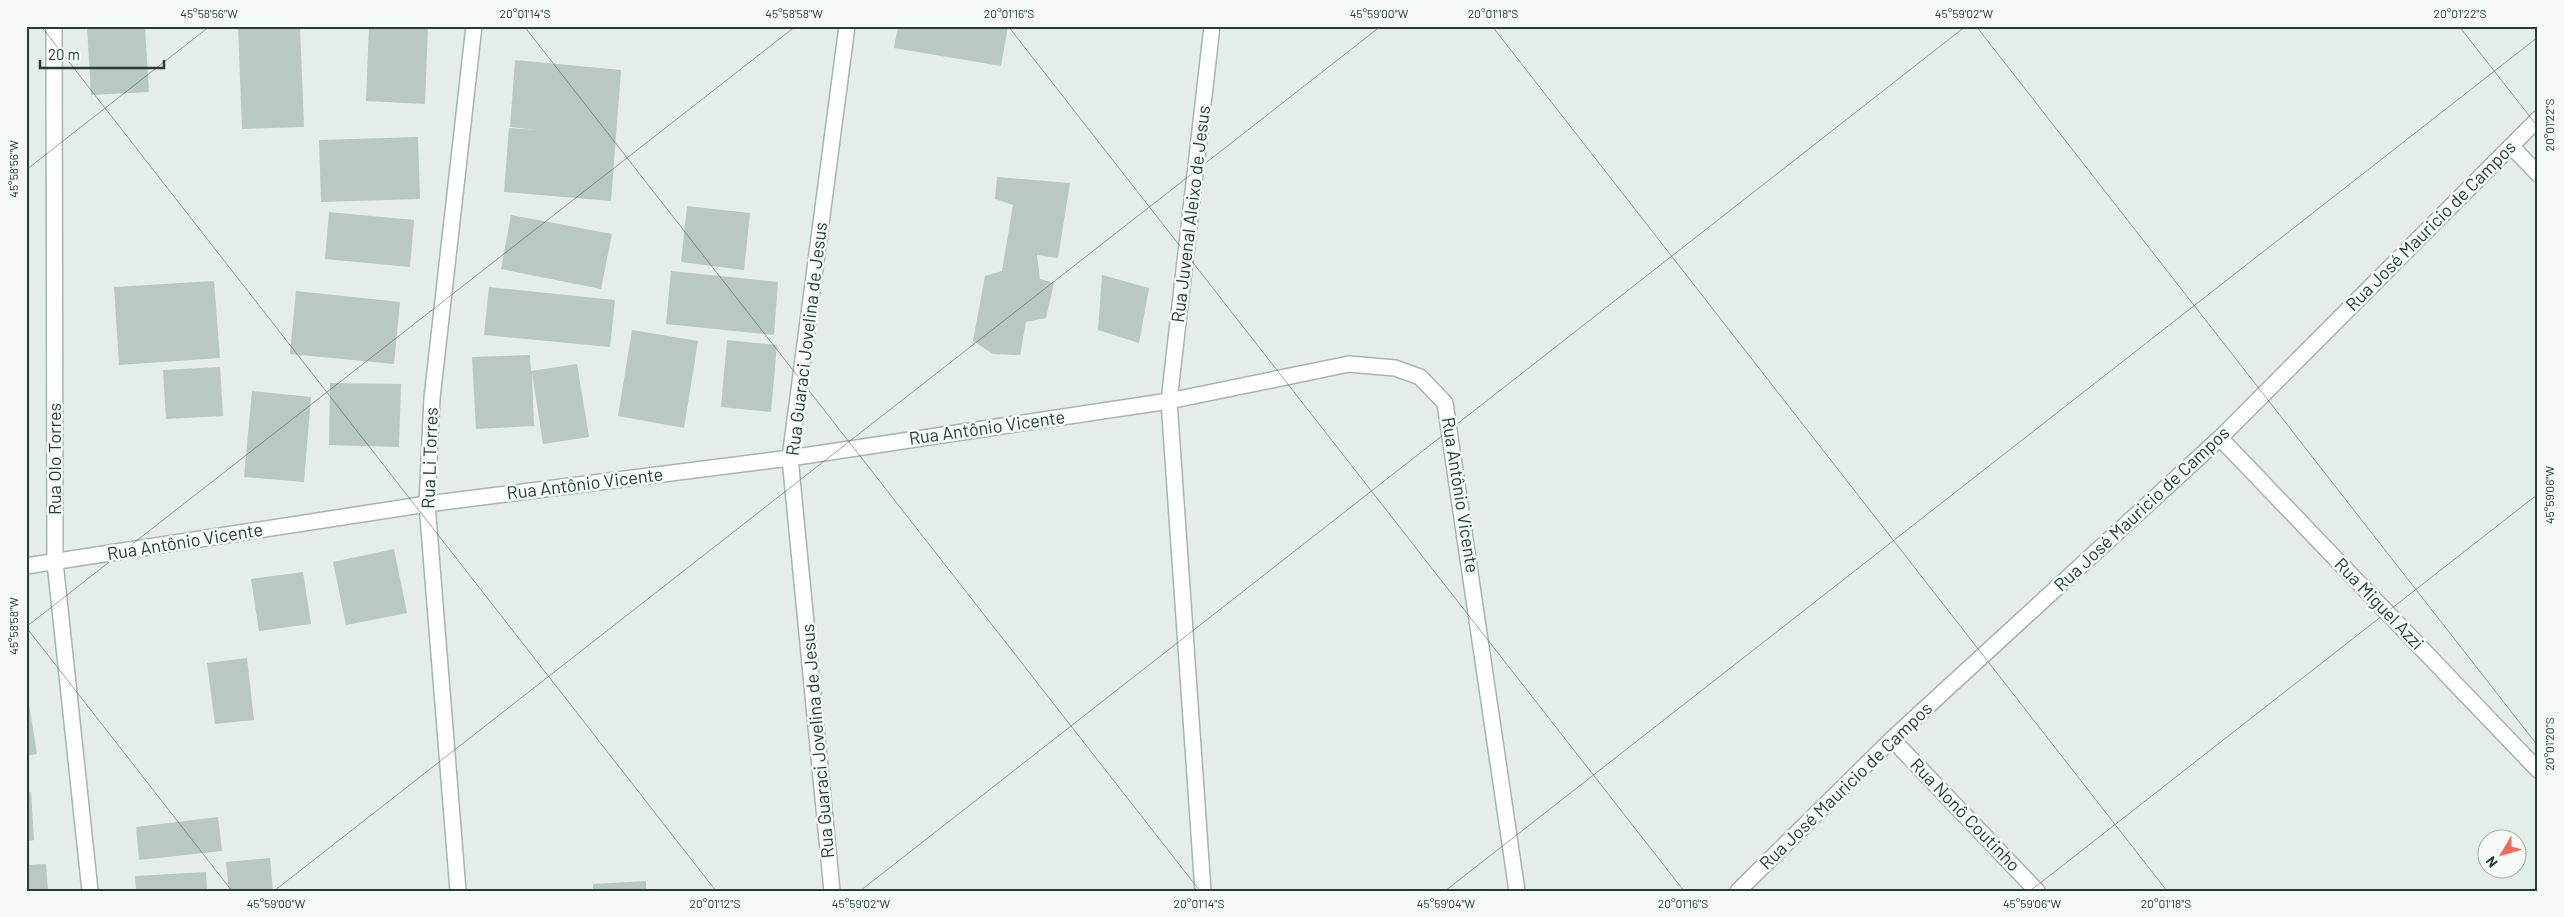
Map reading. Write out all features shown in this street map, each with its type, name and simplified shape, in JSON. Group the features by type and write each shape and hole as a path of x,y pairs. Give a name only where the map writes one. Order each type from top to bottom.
{"street":[{"name":"Rua Olo Torres","path":"54,26 55,562 90,891"},
{"name":"Rua Li Torres","path":"458,891 427,504 432,398 474,26"},
{"name":"Rua Guaraci Jovelina de Jesus","path":"832,891 790,458 847,26"},
{"name":"Rua Juvenal Aleixo de Jesus","path":"1204,891 1169,401 1212,26"},
{"name":"Rua José Mauricio de Campos","path":"1738,891 1892,738 2220,438 2538,119"},
{"path":"2511,146 2538,174"},
{"name":"Rua Antônio Vicente","path":"26,566 427,504 790,458 1169,401 1350,364 1395,368 1420,377 1446,403 1517,891"},
{"name":"Rua Miguel Azzi","path":"2220,438 2538,770"},
{"name":"Rua Nonô Coutinho","path":"1892,738 2037,891"}],"building":[{"path":"87,26 145,26 149,92 91,95"},
{"path":"238,26 300,26 304,127 242,129"},
{"path":"369,26 428,26 425,104 366,101"},
{"path":"898,26 1008,26 1001,66 894,48"},
{"path":"515,60 621,70 611,201 504,192 509,128 537,130 510,127"},
{"path":"418,137 420,199 321,202 319,140"},
{"path":"997,177 1070,183 1058,258 1037,255 1040,279 1054,283 1046,318 1026,322 1020,355 993,354 973,341 985,276 1002,271 1013,205 995,199"},
{"path":"687,206 750,213 744,270 681,262"},
{"path":"329,212 414,220 410,267 325,259"},
{"path":"511,215 612,234 601,289 501,269"},
{"path":"671,271 778,282 774,335 666,324"},
{"path":"1102,275 1149,288 1139,343 1098,330"},
{"path":"214,281 220,358 119,365 114,287"},
{"path":"489,287 615,300 610,347 484,335"},
{"path":"296,291 400,302 394,364 290,354"},
{"path":"632,330 698,341 684,428 618,416"},
{"path":"727,340 777,345 771,412 721,407"},
{"path":"530,355 531,371 577,364 589,437 543,444 532,373 534,426 476,429 472,357"},
{"path":"220,367 223,416 166,419 163,370"},
{"path":"330,383 401,384 399,447 329,445"},
{"path":"252,391 311,397 304,482 244,477"},
{"path":"394,549 407,613 346,625 333,562"},
{"path":"303,572 311,624 259,631 251,579"},
{"path":"247,658 254,720 215,724 207,663"},
{"path":"29,704 37,754 26,756 26,705"},
{"path":"31,792 34,840 26,841 26,793"},
{"path":"218,817 222,851 139,860 136,827"},
{"path":"270,858 273,891 229,891 226,862"},
{"path":"46,864 48,891 26,891 26,865"},
{"path":"206,872 207,891 136,891 135,876"},
{"path":"646,881 646,891 593,891 593,884"}]}
